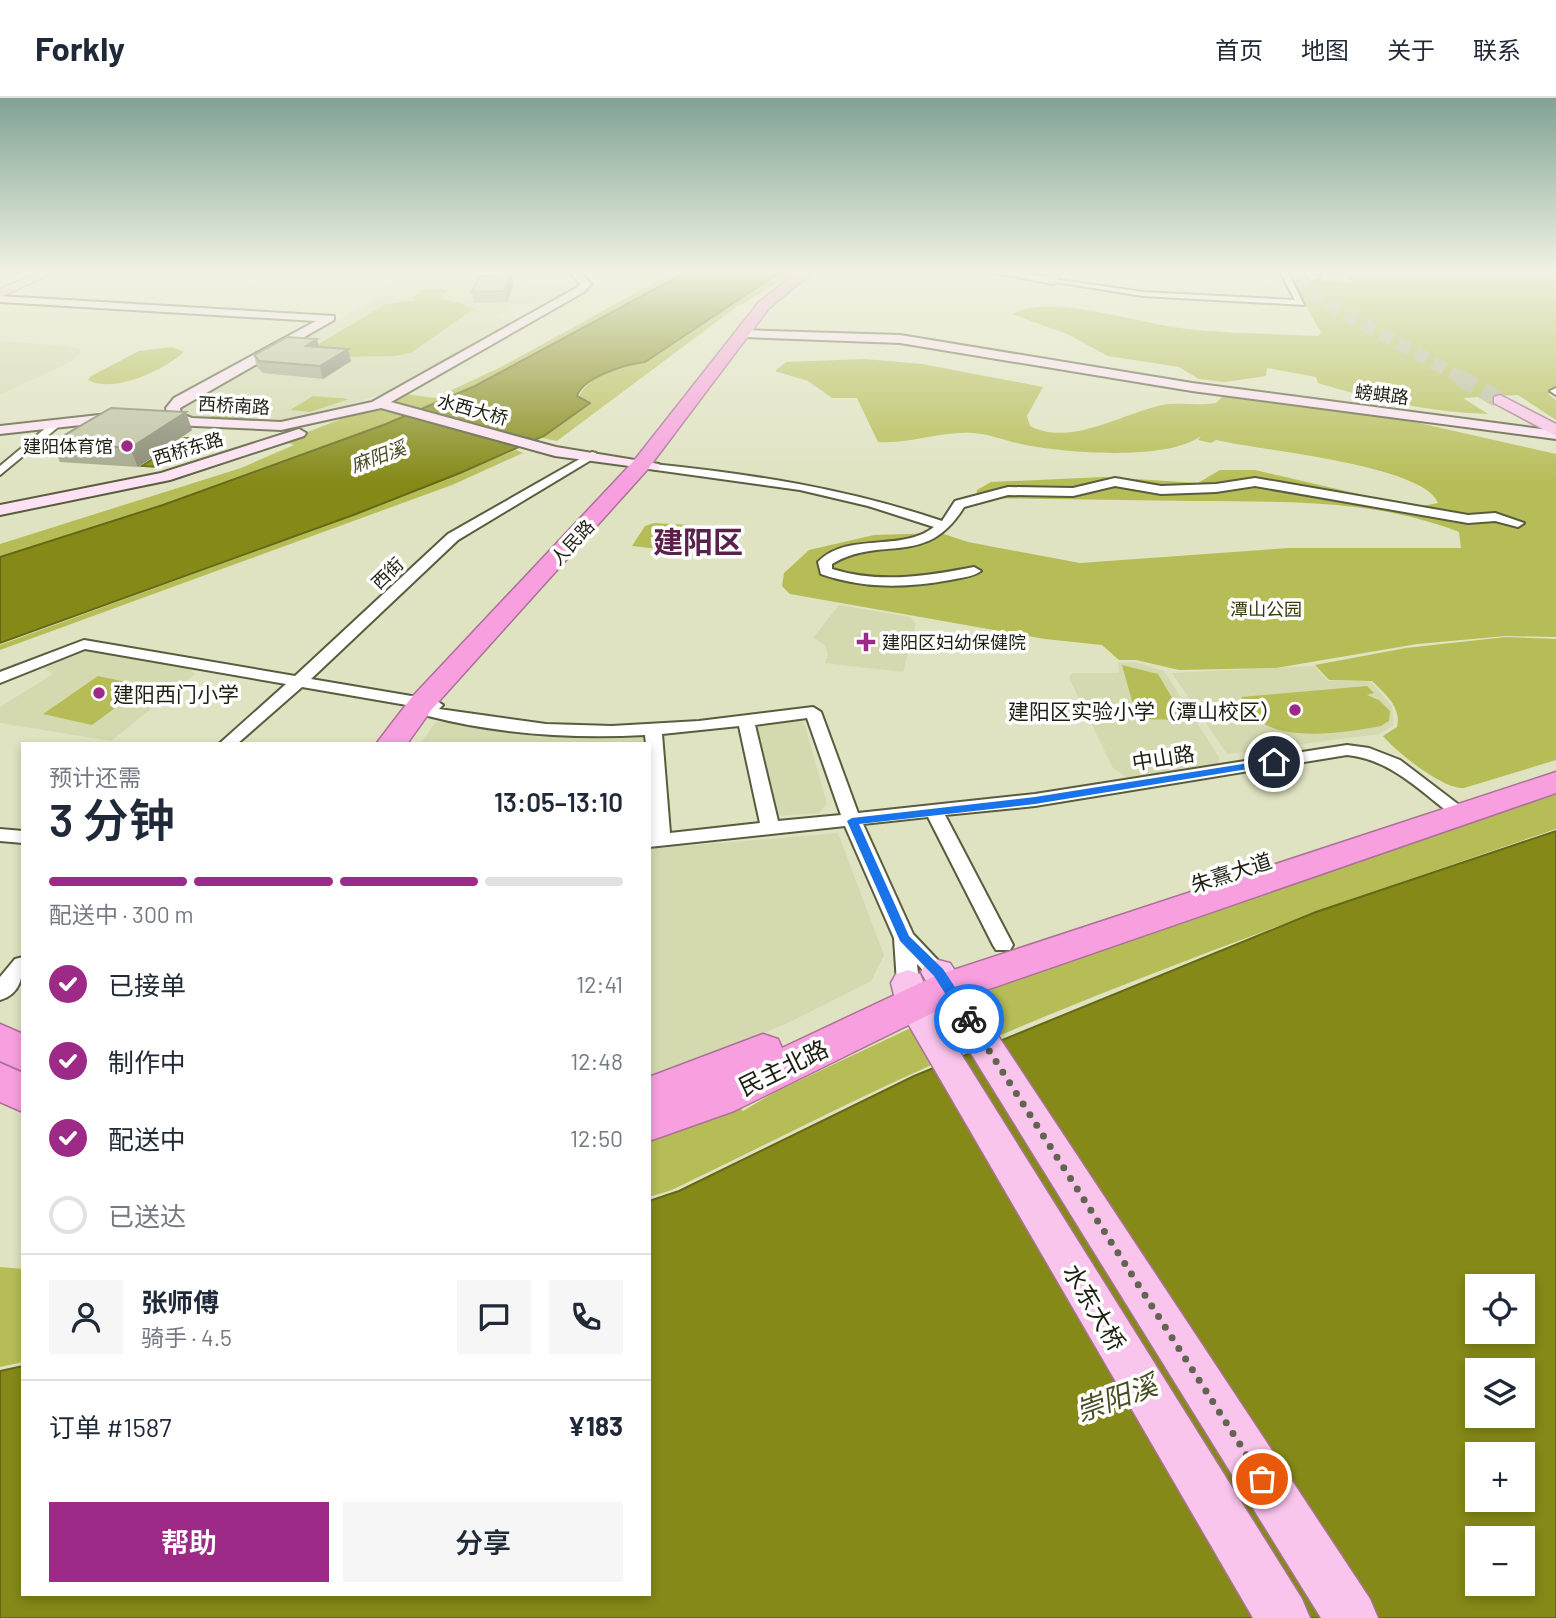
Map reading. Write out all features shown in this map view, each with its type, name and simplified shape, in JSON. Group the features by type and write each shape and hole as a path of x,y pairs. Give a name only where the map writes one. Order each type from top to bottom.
{"highway":[{"name":"人民路","path":"393,742 432,707 645,466 743,341"},
{"name":"人民路","path":"412,742 432,707"},
{"name":"朱熹大道","path":"934,999 1556,768"},
{"name":"朱熹大道","path":"934,999 1003,945 1454,808 1556,782"},
{"name":"民主北路","path":"651,1095 934,999"},
{"name":"民主北路","path":"651,1121 719,1098 934,999"},
{"path":"0,1041 21,1053"},
{"path":"0,1081 21,1093"}],"main road":[{"path":"191,422 179,418 173,412 175,405 288,341"},
{"path":"388,403 493,341"},
{"name":"螃蜞路","path":"912,341 1171,384 1546,428"},
{"path":"88,419 147,409 185,397"},
{"path":"1506,399 1546,428"},
{"name":"西桥南路","path":"0,430 88,419 281,426 388,403"},
{"name":"水西大桥","path":"388,403 551,448"},
{"name":"西桥东路","path":"0,510 164,477 388,403"},
{"path":"551,448 645,466"},
{"path":"934,999 1351,1618"},
{"name":"水东大桥","path":"934,999 1283,1618"}],"street":[{"path":"0,472 58,423"},
{"name":"西街","path":"229,742 340,645 453,537 590,457"},
{"path":"645,466 773,480 894,510 943,526"},
{"path":"974,571 941,578 871,581 843,578 826,571 825,562 834,554 855,548 901,546 933,534 955,514 959,504 976,498 1008,491 1073,492 1115,482 1161,490 1216,488 1255,482 1395,508 1468,519 1495,517 1518,523"},
{"path":"0,678 83,645 432,707 567,737 604,738 813,712 852,821 934,999"},
{"path":"746,721 771,830"},
{"path":"653,730 655,841"},
{"name":"中山路","path":"655,841 1035,800 1347,750 1377,754 1454,808"},
{"path":"934,812 1003,945"},
{"path":"0,835 21,837"},
{"path":"904,938 934,999"},
{"path":"0,992 21,967"}],"shaded area":[{"path":"0,341 67,346 80,349 80,353 70,362 0,395"},
{"path":"299,341 485,341 403,387 305,419 277,423 195,419 180,410 181,405"},
{"name":"建阳区妇幼保健院","path":"839,605 910,617 916,624 903,672 825,663 828,654 825,645 813,638"},
{"name":"建阳西门小学","path":"81,650 188,667 195,674 111,741 0,723 0,707 53,674 41,666"},
{"path":"1135,662 1164,671 1219,757 1218,764 1129,779 1113,768 1069,678 1072,673 1119,673 1118,663"},
{"name":"建阳区实验小学（潭山校区）","path":"1314,666 1328,681 1370,681 1392,706 1394,725 1379,734 1227,754 1172,673"},
{"path":"789,718 803,722 806,729 827,804 819,813 776,816 747,723"},
{"path":"444,720 575,737 650,733 661,736 669,813 667,822 651,742 421,742 435,723"},
{"path":"838,833 884,955 871,981 792,1021 670,1073 651,1077 651,849"}],"green space":[{"path":"324,341 428,341 412,352 396,356 335,357 317,345"},
{"path":"549,341 557,341 473,386 377,427 160,506 0,557 0,544 241,468 294,445 284,441 406,394 435,398"},
{"path":"678,341 691,341 557,441 542,438 592,403 579,397 589,383 617,368 645,363"},
{"path":"1080,341 1556,341 1556,388 1548,394 1556,400 1556,420 1518,395 1463,398 1488,414 1444,411 1360,395 1318,383 1316,377 1267,368 1266,376 1225,382 1199,379 1179,367 1108,356"},
{"path":"172,347 184,352 164,366 138,378 111,384 88,380 139,351"},
{"name":"潭山公园","path":"865,359 922,364 1043,387 1027,416 1030,426 1045,431 1079,431 1162,405 1209,404 1216,403 1223,396 1238,396 1397,418 1556,454 1556,637 1506,636 1417,644 1276,668 1179,670 1136,660 1119,660 1102,645 1045,639 790,594 782,586 784,573 809,550 874,535 941,533 968,542 1080,563 1289,548 1461,548 1459,532 1427,521 1395,513 1329,504 976,498 977,490 991,482 1104,477 1198,483 1220,470 1255,470 1402,504 1422,506 1438,503 1426,490 1404,479 1373,469 1216,440 1211,443 1198,440 1201,436 1165,449 1116,453 1044,448 973,433 878,442 857,398 832,398 808,381 775,371 786,362"},
{"path":"313,396 349,399 310,412 290,410"},
{"path":"233,403 268,406 241,419 209,418"},
{"path":"516,450 523,453 452,485 0,650 0,645 338,521"},
{"path":"654,523 694,527 681,550 632,546 645,526"},
{"path":"1506,637 1556,639 1556,760 1464,788 1433,777 1383,736 1397,727 1397,713 1391,701 1372,681 1329,680 1315,665 1406,648"},
{"path":"1122,665 1158,674 1185,720 1137,719"},
{"path":"98,676 145,686 92,725 43,714"},
{"path":"1367,686 1374,693 1367,695 1379,700 1390,711 1389,721 1381,726 1333,733 1297,733 1266,725 1255,716 1257,703 1247,704 1241,697"},
{"path":"1556,789 1556,829 1400,882 1092,997 940,1061 672,1190 651,1196 651,1131 734,1099 743,1111 775,1092 1006,983"},
{"path":"0,1267 21,1269 21,1362 0,1367"}],"water":[{"name":"麻阳溪","path":"559,341 677,341 645,362 628,365 596,377 581,389 577,396 590,403 544,436 356,514 0,643 0,557 163,505 386,424 475,386"},
{"path":"184,438 200,438 159,467 142,466"},
{"name":"崇阳溪","path":"1556,831 1556,1618 0,1618 0,1371 21,1366 21,1596 651,1596 651,1200 679,1191 914,1076 1316,912"}],"building":[{"path":"280,341 314,341 306,346 348,349 320,366 259,361 254,355"},
{"path":"111,408 186,412 130,448 51,443"}],"tunnel":[{"path":"1394,341 1463,379"},
{"path":"1460,378 1500,400"}],"way so far":[{"path":"969,1019 1262,1479"}],"place":[{"name":"建阳体育馆","path":"127,446"},
{"name":"建阳区妇幼保健院","path":"866,642"},
{"name":"建阳西门小学","path":"99,693"},
{"name":"建阳区实验小学（潭山校区）","path":"1295,710"}],"district":[{"name":"建阳区","path":"698,541"}],"route":[{"path":"969,1019 938,972 904,938 852,821 1035,800 1274,762"}]}
